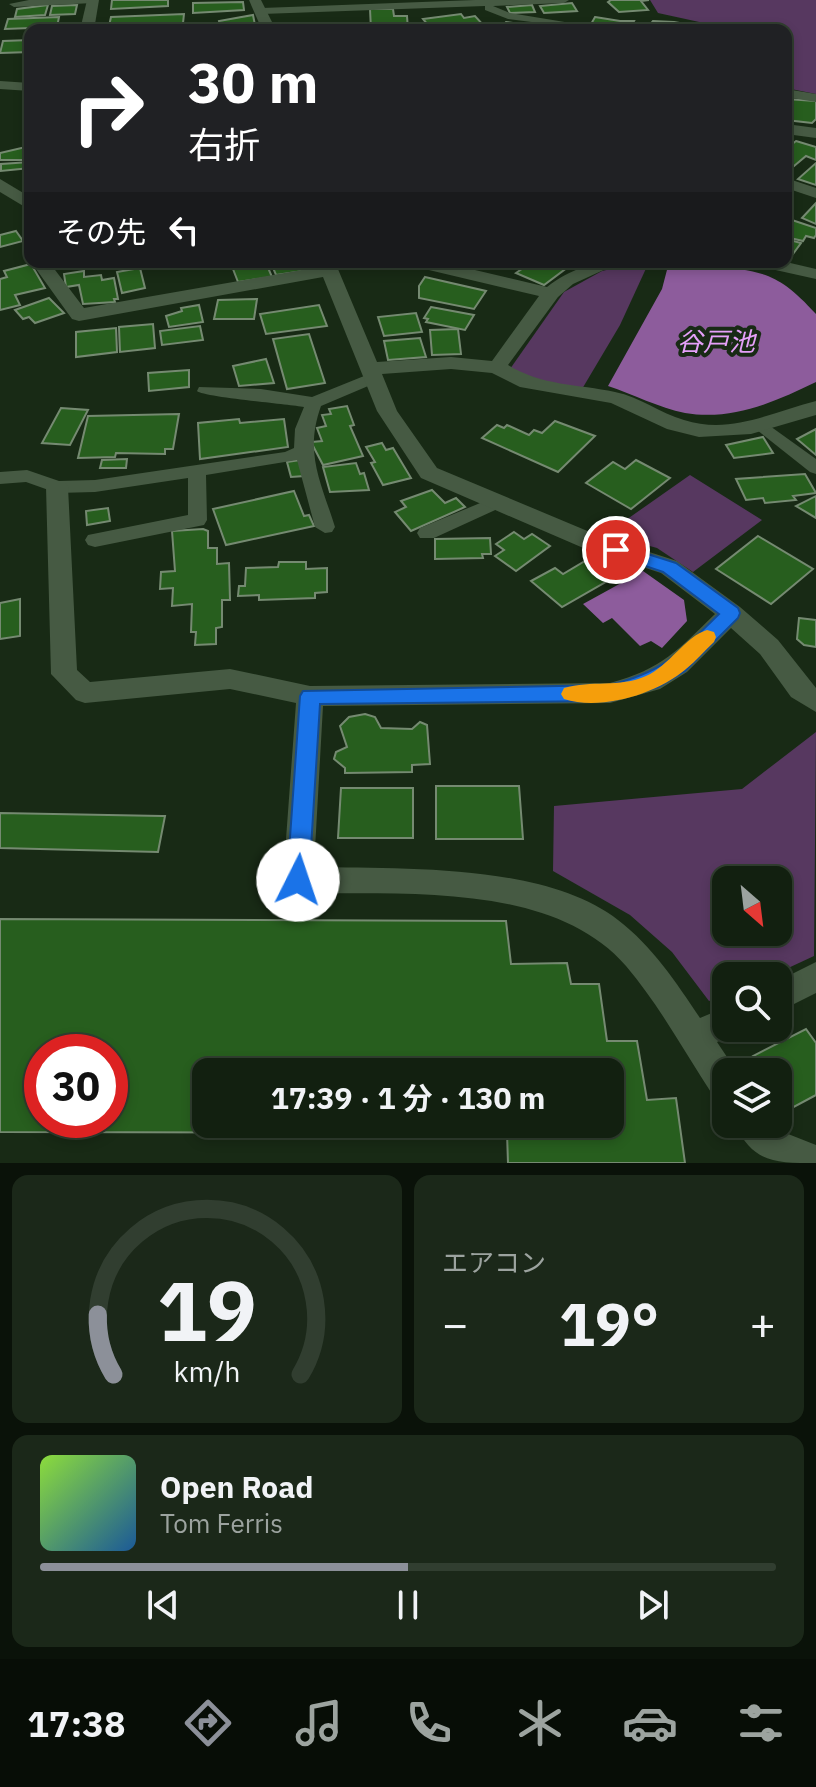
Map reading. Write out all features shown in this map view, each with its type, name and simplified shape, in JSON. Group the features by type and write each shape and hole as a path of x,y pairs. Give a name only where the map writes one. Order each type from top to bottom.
{"street":[{"path":"88,24 93,0"},
{"path":"258,5 266,24"},
{"path":"0,85 24,87"},
{"path":"792,94 816,98"},
{"path":"792,130 816,133"},
{"path":"0,184 24,201"},
{"path":"792,185 816,193"},
{"path":"44,268 79,315 322,268"},
{"path":"327,268 387,411 429,473 589,541 669,567 731,613 769,647 800,690 816,702"},
{"path":"445,268 551,293"},
{"path":"499,280 510,268"},
{"path":"497,367 551,293 576,275 595,268"},
{"path":"790,268 816,274"},
{"path":"372,373 451,363 497,367 519,382 564,393 615,398 684,427 723,430 763,426 816,407"},
{"path":"57,487 64,674 85,693 230,679 310,696 610,693 651,682 678,665 731,613"},
{"path":"310,696 298,880 499,888 548,900 600,922 635,954 712,1065"},
{"path":"792,990 816,977"},
{"path":"693,1037 712,1028"},
{"path":"762,1138 766,1143 816,1163"}],"lane":[{"path":"14,4 93,0"},
{"path":"258,5 482,4 564,0"},
{"path":"482,4 508,16 571,24"},
{"path":"205,391 261,394 314,403 372,373"},
{"path":"314,403 304,429 303,451 325,527"},
{"path":"763,426 816,468"},
{"path":"0,478 27,476 57,487 95,486 288,457 303,451"},
{"path":"95,540 197,520 197,471"},
{"path":"427,533 497,502"}],"shaded area":[{"path":"650,0 816,0 816,94 792,89 792,24 708,24 658,13"},
{"path":"646,268 620,325 582,389 536,382 510,369 564,292 602,271"},
{"path":"690,475 762,520 693,572 657,548 606,534"},
{"path":"816,732 814,956 792,966 792,962 712,962 712,1000 709,1001 672,952 630,915 553,871 554,806 742,789"}],"water":[{"name":"谷戸池","path":"667,268 729,268 756,272 779,281 816,314 816,382 753,408 702,415 666,408 608,386 662,289"},
{"path":"643,571 684,600 687,621 662,648 651,641 640,646 612,618 603,623 583,604"}],"building":[{"path":"112,0 168,0 168,6 111,9"},
{"path":"649,0 641,1 648,10 619,12 608,2"},
{"path":"243,2 244,10 193,13 193,3"},
{"path":"572,3 577,11 544,13 540,6"},
{"path":"48,5 45,15 15,17 17,9"},
{"path":"77,5 75,14 50,15 52,6"},
{"path":"532,5 535,12 510,13 507,7"},
{"path":"370,9 393,9 394,16 407,16 408,24 371,24"},
{"path":"184,14 183,23 109,24 111,17"},
{"path":"461,14 464,18 475,16 482,24 427,24 423,19"},
{"path":"253,15 255,24 220,24 219,21"},
{"path":"59,17 58,24 24,24 24,28 5,29 8,19"},
{"path":"595,17 634,21 632,24 591,24"},
{"path":"653,21 685,24 650,24"},
{"path":"24,40 24,52 0,53 3,41"},
{"path":"792,99 816,101 816,119 812,123 792,121"},
{"path":"796,141 816,147 816,160 806,156 792,168 792,144"},
{"path":"24,147 24,160 0,160 0,153"},
{"path":"24,162 24,169 1,171 1,164"},
{"path":"816,163 816,185 798,179"},
{"path":"816,203 816,224 802,218"},
{"path":"792,220 816,228 814,238 806,236 803,241 792,238"},
{"path":"16,231 23,241 0,247 0,235"},
{"path":"792,241 801,243 793,254"},
{"path":"24,266 33,268 45,288 15,295 20,305 0,310 0,279 7,277 4,271"},
{"path":"140,268 145,288 122,293 117,272"},
{"path":"268,268 272,277 238,282 233,269"},
{"path":"273,268 310,268 310,270 276,275"},
{"path":"523,268 567,268 544,285 516,273"},
{"path":"84,271 84,277 101,275 102,280 114,278 118,299 114,299 115,302 83,304 79,285 66,287 64,274"},
{"path":"425,277 486,291 474,309 419,298 419,286"},
{"path":"49,298 64,313 35,323 29,317 23,319 15,310"},
{"path":"257,299 254,319 214,319 218,300"},
{"path":"199,305 203,322 169,327 166,316 182,311 181,308"},
{"path":"319,305 327,326 266,334 260,314"},
{"path":"431,307 474,315 465,330 426,322 428,319 424,318"},
{"path":"416,313 422,332 384,336 378,317"},
{"path":"153,324 155,348 120,352 119,327"},
{"path":"200,326 203,340 162,345 160,331"},
{"path":"116,328 117,352 76,357 76,332"},
{"path":"458,329 461,354 432,355 430,330"},
{"path":"309,334 325,383 287,389 273,339"},
{"path":"420,338 426,357 388,360 384,341"},
{"path":"266,359 274,383 239,386 233,366"},
{"path":"189,370 189,387 149,391 148,373"},
{"path":"347,406 354,425 350,426 363,456 323,465 311,442 322,441 317,428 326,426 322,415 331,414 329,409"},
{"path":"61,408 88,410 70,445 42,443"},
{"path":"179,414 173,449 165,449 165,454 116,453 115,457 78,458 88,416"},
{"path":"239,419 240,423 284,419 288,447 200,459 198,423"},
{"path":"555,421 595,436 558,472 482,438 497,425 504,428 507,425 529,435 534,430 542,433"},
{"path":"816,429 816,455 797,439"},
{"path":"763,437 773,453 734,458 726,445"},
{"path":"382,443 386,450 393,448 411,478 383,485 366,447"},
{"path":"127,459 126,468 100,468 102,460"},
{"path":"300,460 304,476 291,477 287,462"},
{"path":"636,460 670,478 631,509 586,483 613,462 625,469"},
{"path":"356,463 360,474 364,473 369,490 330,492 323,467"},
{"path":"805,474 816,493 793,496 796,500 765,503 763,498 746,500 736,479"},
{"path":"432,490 445,503 456,498 465,507 411,531 395,512 406,507 401,501"},
{"path":"294,491 304,516 309,515 314,526 226,545 213,509"},
{"path":"816,496 816,518 796,506"},
{"path":"108,508 110,521 87,525 86,511"},
{"path":"172,531 208,531 208,548 217,548 217,564 229,563 230,600 222,600 222,627 216,628 216,644 195,645 196,632 191,632 192,604 172,606 173,588 160,589 161,572 175,571"},
{"path":"514,532 524,539 532,534 550,546 516,571 495,556 504,550 496,544"},
{"path":"758,536 813,569 771,604 716,569"},
{"path":"490,538 491,554 482,554 483,558 435,559 435,539"},
{"path":"585,561 609,580 562,607 531,581 555,568 563,574"},
{"path":"279,562 306,562 306,569 327,568 327,592 315,593 315,598 259,600 259,595 238,596 239,586 245,586 246,568 278,567"},
{"path":"20,599 20,636 0,639 0,603"},
{"path":"799,618 816,620 816,647 804,645 797,639"},
{"path":"365,714 375,717 381,728 412,729 420,722 427,725 430,764 412,765 412,772 345,773 345,768 334,759 336,752 347,747 340,726 349,717"},
{"path":"436,786 519,786 523,839 436,839"},
{"path":"341,788 413,788 413,838 338,838"},
{"path":"0,813 165,816 158,852 0,848"},
{"path":"0,919 506,921 511,964 567,963 571,984 599,984 607,1041 637,1041 647,1100 676,1098 685,1163 508,1163 507,1138 624,1138 624,1058 192,1058 192,1132 128,1132 128,1034 24,1034 24,1132 0,1132"},
{"path":"806,1029 816,1043 816,1095 792,1108 792,1058 753,1056 780,1042 792,1042 792,1036"}],"slow traffic":[{"path":"571,694 610,693 651,682 678,665 707,637"}],"route":[{"path":"298,880 310,696 610,693 651,682 678,665 731,613 669,567 616,550"}]}
